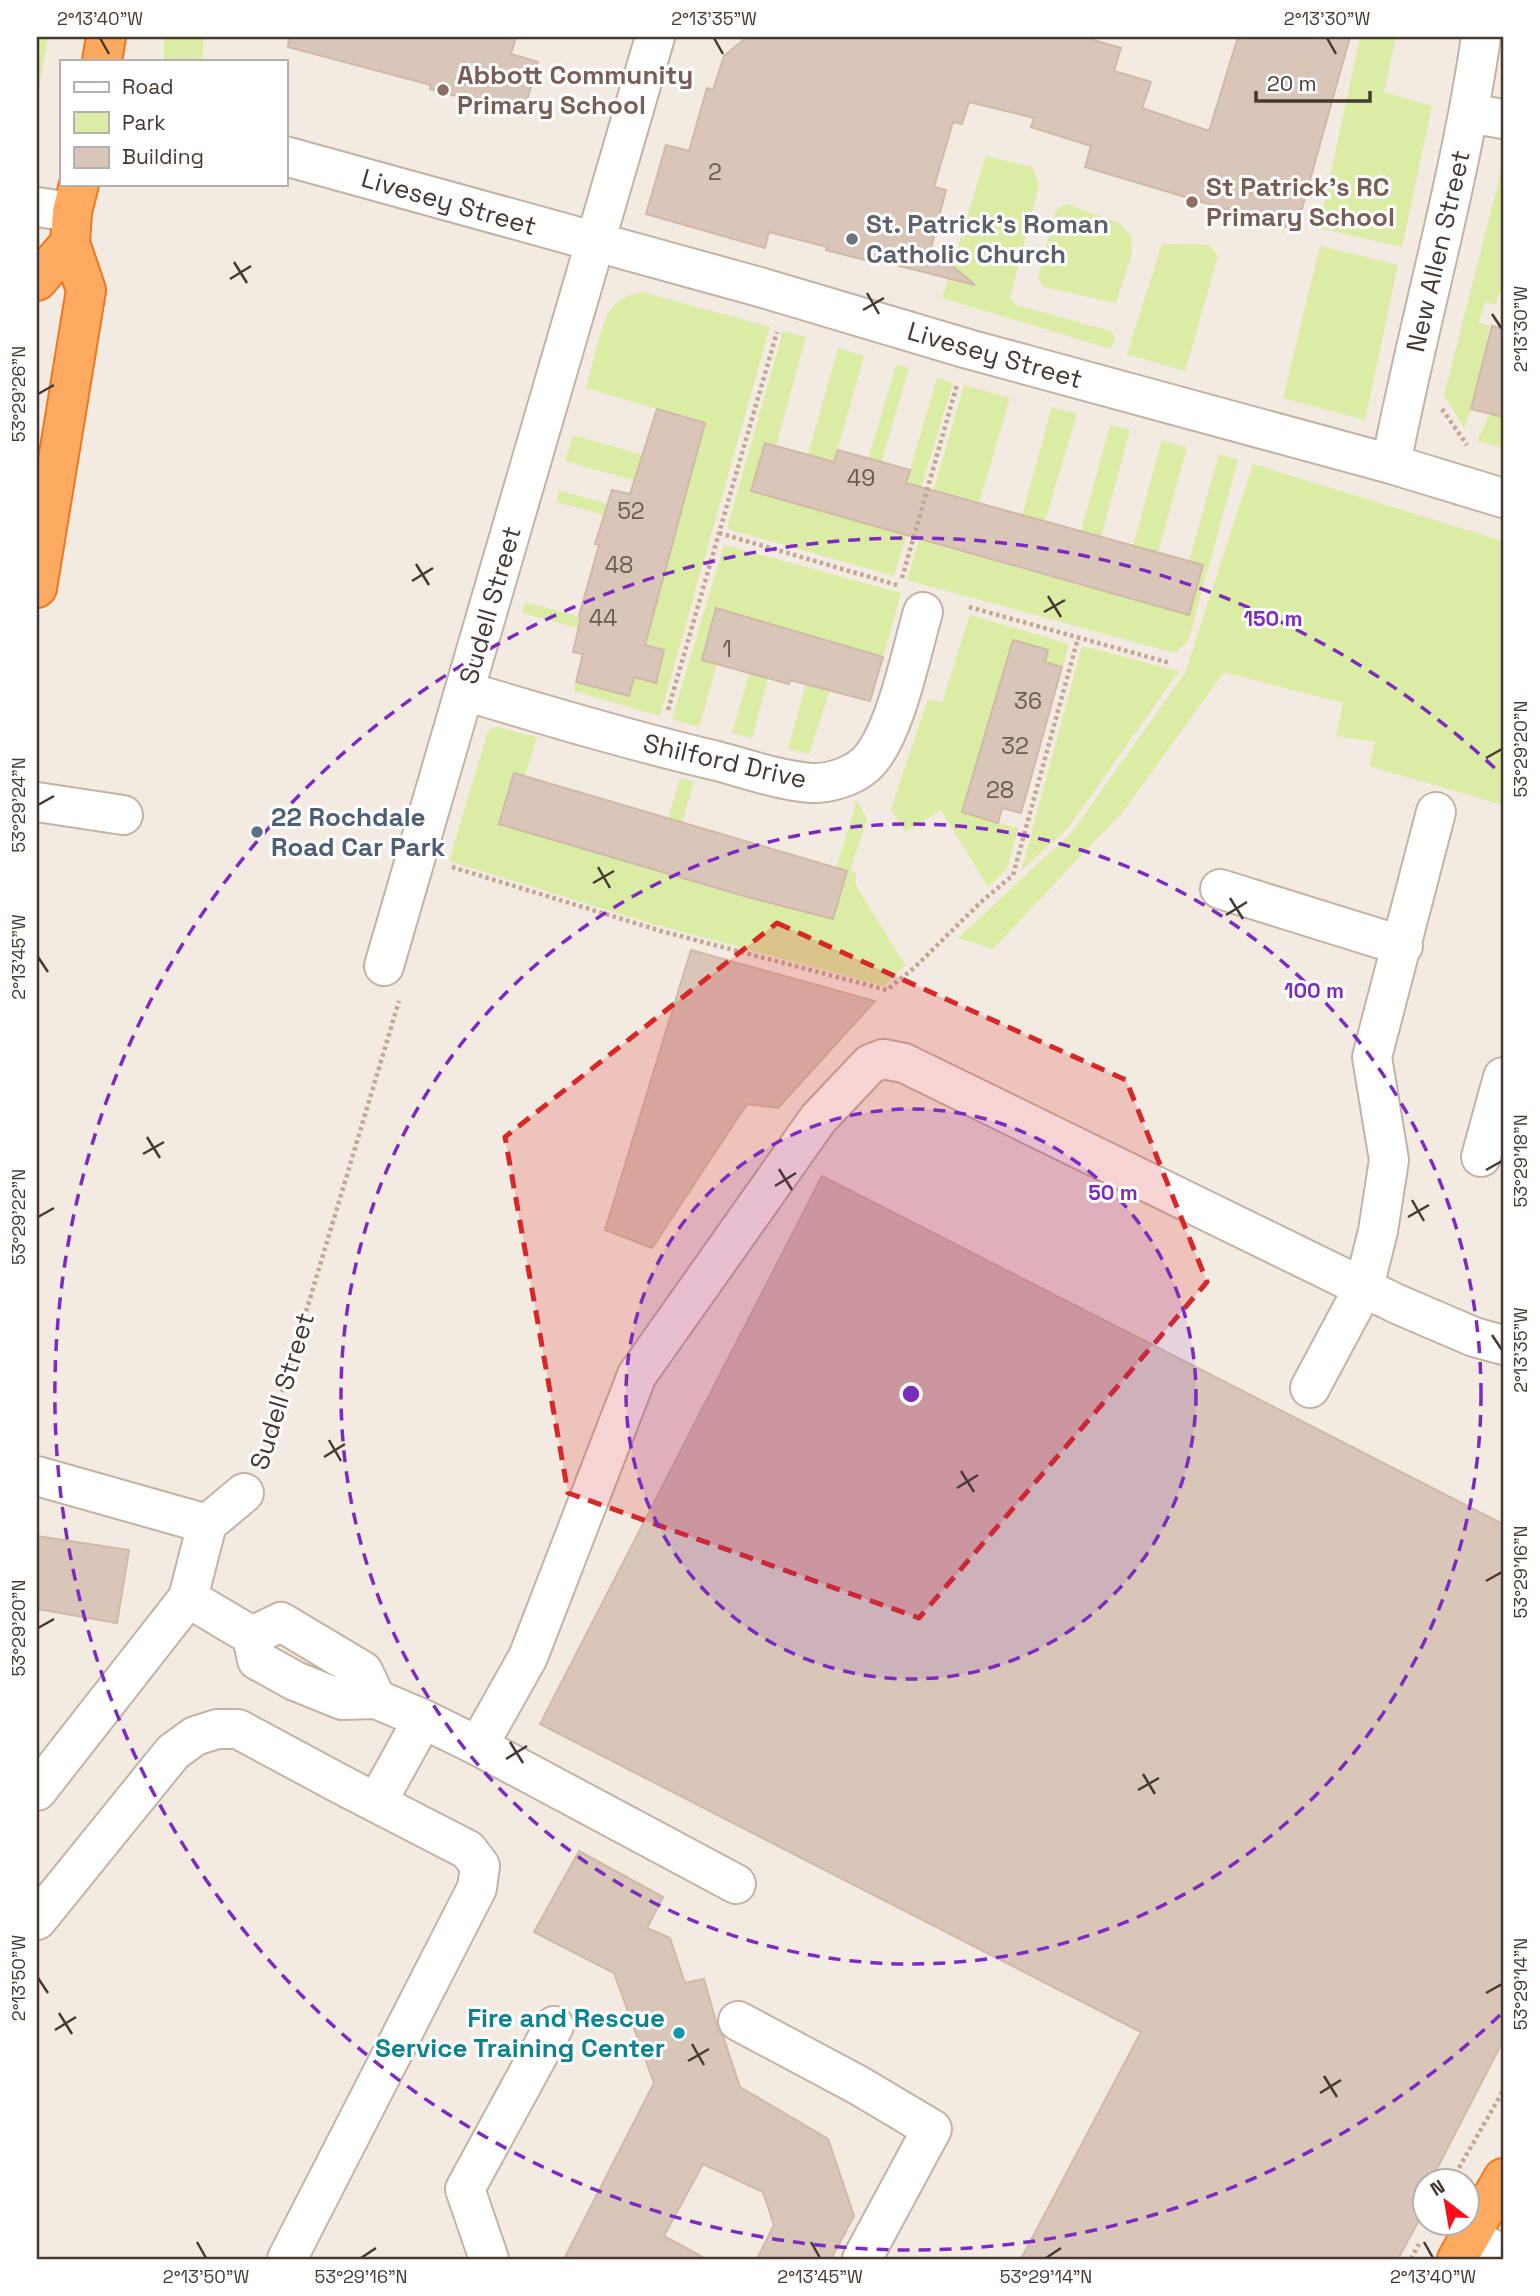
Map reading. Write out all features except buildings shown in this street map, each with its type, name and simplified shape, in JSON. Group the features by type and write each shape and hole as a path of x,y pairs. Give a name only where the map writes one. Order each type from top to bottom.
{"highway":[{"path":"102,60 106,37"},
{"path":"37,281 64,211"},
{"path":"37,588 86,290 64,211"},
{"path":"1463,2248 1503,2178"}],"street":[{"name":"Sudell Street","path":"392,981 465,691 655,37"},
{"name":"New Allen Street","path":"1391,464 1412,358 1486,116 1480,37"},
{"name":"Livesey Street","path":"287,157 763,288 968,349 1391,464 1503,498"},
{"name":"Shilford Drive","path":"465,691 567,722 775,778 811,783 835,780 866,764 881,744 894,714 923,612"},
{"path":"37,802 123,815"},
{"path":"1310,1388 1364,1287 1378,1231 1389,1160 1372,1057 1436,812"},
{"path":"1220,889 1403,946"},
{"path":"478,1746 528,1657 637,1375 818,1119 870,1064 883,1059 904,1063 1364,1287 1474,1337 1503,1345"},
{"path":"1481,1157 1503,1077"},
{"path":"37,1476 207,1524 188,1598 37,1791"},
{"name":"Sudell Street","path":"207,1524 244,1493"},
{"path":"188,1598 252,1636 257,1660 295,1681 342,1700 376,1699 423,1719 736,1884"},
{"path":"377,1802 423,1719"},
{"path":"37,1920 173,1752 195,1736 217,1729 238,1729 468,1850 480,1866 477,1888 287,2259"},
{"path":"738,2021 858,2085 932,2129 862,2259"},
{"path":"489,2259 465,2189 554,2026"},
{"path":"1463,2248 1503,2255"}],"path":[{"path":"668,712 780,321"},
{"path":"719,533 900,586 958,384"},
{"path":"1435,400 1469,449"},
{"path":"969,607 1170,663"},
{"path":"441,863 662,931 887,990 1013,875 1078,638"},
{"name":"Sudell Street","path":"244,1493 254,1487 392,981"},
{"path":"1460,2166 1503,2091"}],"highlighted area":[{"path":"777,923 1126,1080 1207,1282 919,1618 568,1493 505,1137"}],"green space":[{"path":"37,37 48,37 37,101"},
{"path":"164,37 204,37 202,60 164,60"},
{"path":"1360,37 1396,37 1384,92 1432,106 1402,247 1319,228"},
{"path":"986,156 1032,167 1039,185 1010,298 1016,305 1111,331 1115,338 1111,349 942,298"},
{"path":"1503,164 1503,291 1500,291 1496,304 1485,302 1479,322 1490,326 1486,340 1503,344 1503,375 1481,370 1464,428 1444,395"},
{"path":"1067,204 1119,223 1131,236 1132,253 1116,303 1044,287 1038,279 1056,210"},
{"path":"1162,244 1209,245 1218,256 1185,371 1127,354"},
{"path":"1320,246 1398,265 1365,420 1283,398"},
{"path":"642,292 770,327 660,716 574,691 576,682 634,677 657,682 664,650 644,645 705,423 586,388 609,312 624,298"},
{"path":"783,331 806,337 776,446 764,444 751,492 892,531 937,378 953,383 894,576 727,529"},
{"path":"838,348 864,356 834,462 808,455"},
{"path":"896,365 909,368 878,474 865,470"},
{"path":"964,385 1010,398 979,503 950,495 936,545 1189,615 1203,566 1189,561 1219,454 1238,460 1188,641 1175,653 907,580"},
{"path":"1052,407 1077,414 1045,521 1022,515"},
{"path":"1490,414 1503,417 1503,448 1477,441"},
{"path":"1110,425 1130,430 1101,537 1081,531"},
{"path":"573,435 643,455 636,481 565,461"},
{"path":"1162,440 1187,447 1158,553 1133,546"},
{"path":"1253,464 1503,541 1503,805 1369,766 1375,742 1336,736 1343,703 1224,672 1125,809 993,949 958,938 1072,832 1185,673"},
{"path":"559,490 607,504 604,515 556,502"},
{"path":"724,545 901,593 883,657 716,609 704,653 719,657 699,727 672,719"},
{"path":"525,602 592,620 589,631 522,613"},
{"path":"970,615 1069,644 1063,667 1045,662 1048,650 1013,640 988,726 998,823 1018,828 1007,869 988,887 941,810 905,832 891,809 928,699 942,702"},
{"path":"1082,646 1179,671 1068,828 1021,871"},
{"path":"751,667 770,672 752,738 732,733"},
{"path":"806,684 830,690 809,754 788,749"},
{"path":"497,727 537,737 525,776 500,824 832,919 846,871 836,868 857,801 867,819 850,871 856,873 855,884 905,965 884,986 649,923 449,861 487,734 491,728"},
{"path":"680,778 694,782 682,823 668,819"}],"place":[{"name":"Abbott Community Primary School","path":"443,90"},
{"name":"St Patrick's RC Primary School","path":"1192,202"},
{"name":"St. Patrick's Roman Catholic Church","path":"852,239"},
{"name":"22 Rochdale Road Car Park","path":"257,832"},
{"name":"Fire and Rescue Service Training Center","path":"679,2033"}]}
